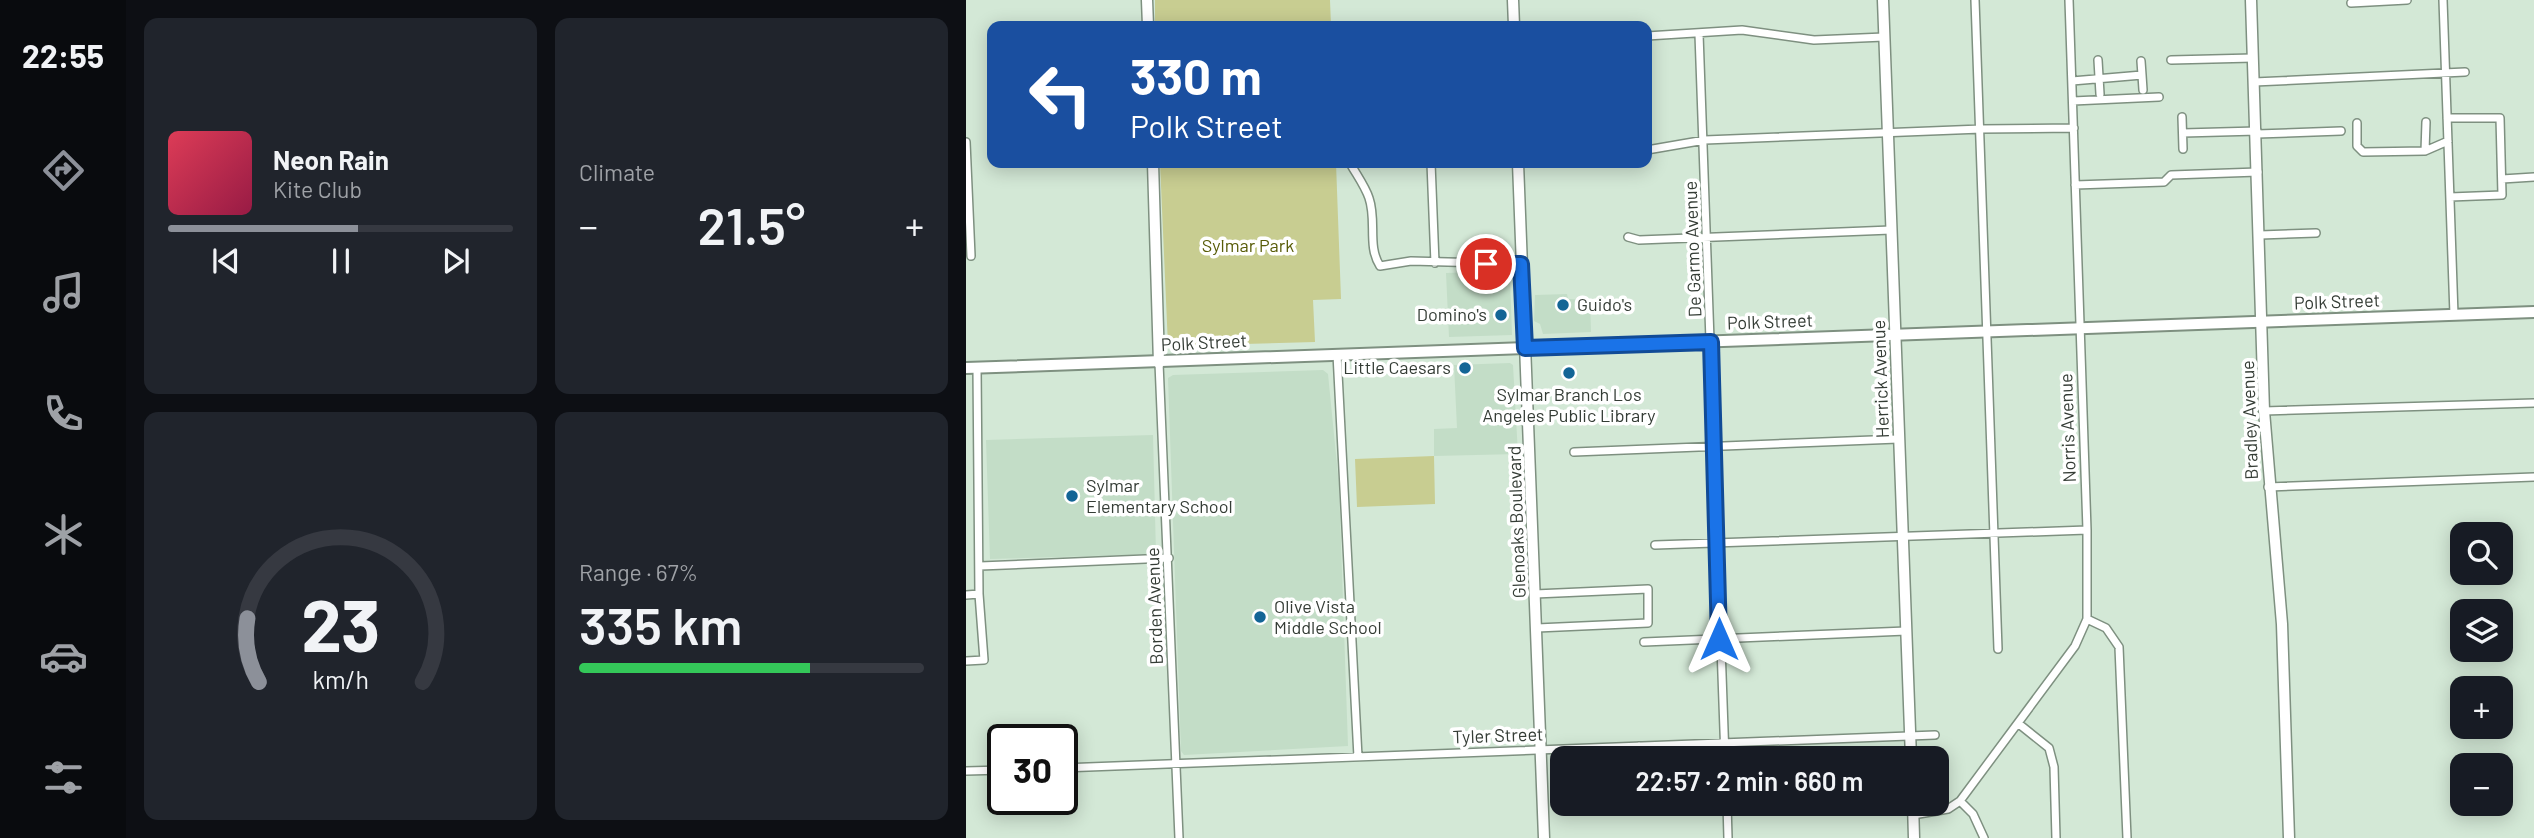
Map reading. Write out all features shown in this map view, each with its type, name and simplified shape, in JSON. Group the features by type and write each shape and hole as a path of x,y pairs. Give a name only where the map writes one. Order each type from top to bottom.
{"main road":[{"name":"Polk Street","path":"972,368 2534,312"}],"street":[{"path":"1147,0 1148,21"},
{"path":"1513,0 1514,21"},
{"name":"Herrick Avenue","path":"1883,0 1911,746"},
{"path":"1975,0 1996,531 1998,649"},
{"name":"Norris Avenue","path":"2069,0 2078,329 2087,530 2087,620"},
{"name":"Bradley Avenue","path":"2251,0 2264,411 2282,626 2289,838"},
{"path":"2351,2 2407,0"},
{"path":"2443,0 2454,316"},
{"path":"1652,36 1742,30 1814,40 1884,37"},
{"name":"De Garmo Avenue","path":"1699,34 1716,446 1719,639 1725,746"},
{"path":"2171,60 2253,58"},
{"path":"2098,60 2099,94"},
{"path":"2141,61 2143,90"},
{"path":"2254,82 2465,72"},
{"path":"2072,81 2099,81 2111,76 2142,75"},
{"path":"2073,101 2159,97"},
{"path":"2182,117 2183,149"},
{"path":"2447,118 2500,118 2502,195 2450,197"},
{"path":"2426,122 2426,150"},
{"path":"2357,123 2357,146 2363,152 2426,150 2448,141"},
{"path":"1652,149 1705,140 1981,128 2074,128"},
{"path":"2183,133 2342,131"},
{"path":"966,142 971,256"},
{"name":"Borden Avenue","path":"1153,168 1178,838"},
{"path":"1353,168 1369,198 1373,223 1373,256 1380,265 1410,261 1521,264"},
{"path":"1431,168 1435,263"},
{"name":"Glenoaks Boulevard","path":"1518,168 1544,838"},
{"path":"2075,185 2164,182 2171,175 2258,172"},
{"path":"2502,179 2534,177"},
{"path":"1628,237 1639,240 1891,230"},
{"path":"2260,235 2316,233"},
{"path":"1337,354 1358,757"},
{"path":"966,661 984,660 979,594 972,368"},
{"path":"2264,411 2534,402"},
{"path":"1574,452 1898,439"},
{"path":"2269,487 2534,477"},
{"path":"1656,545 1902,537 1996,531 2087,530"},
{"path":"980,565 1169,558"},
{"path":"1535,594 1647,589 1648,624 1537,628"},
{"path":"966,595 979,594"},
{"path":"1949,808 1960,801 2019,724 2075,646 2087,620 2106,628 2119,647 2127,838"},
{"path":"1644,642 1906,631"},
{"path":"2019,724 2049,748 2054,767 2056,838"},
{"name":"Tyler Street","path":"1639,746 1935,735"},
{"name":"Tyler Street","path":"1078,767 1550,750"},
{"path":"966,771 987,770"},
{"path":"1960,801 1973,814 1984,838"},
{"path":"1727,816 1728,838"},
{"path":"1913,816 1914,838"}],"shaded area":[{"path":"1505,271 1510,276 1512,335 1449,337 1446,273"},
{"path":"1567,294 1568,299 1590,300 1591,332 1543,334 1540,324 1534,321 1535,295"},
{"path":"1454,365 1513,365 1518,454 1434,456 1434,429 1457,428"},
{"name":"Olive Vista Middle School","path":"1323,370 1328,374 1339,485 1348,746 1184,755 1181,751 1168,378 1173,375"},
{"name":"Sylmar Elementary School","path":"1153,435 1156,554 990,559 986,440"}],"green space":[{"path":"1155,0 1330,0 1331,21 1155,21"},
{"name":"Sylmar Park","path":"1160,168 1336,168 1341,299 1313,300 1315,342 1168,346"},
{"path":"1434,456 1435,504 1357,507 1355,459"}],"place":[{"name":"Guido's","path":"1563,305"},
{"name":"Domino's","path":"1501,315"},
{"name":"Little Caesars","path":"1465,368"},
{"name":"Sylmar Branch Los Angeles Public Library","path":"1569,373"},
{"name":"Sylmar Elementary School","path":"1072,496"},
{"name":"Olive Vista Middle School","path":"1260,617"}],"route":[{"path":"1486,264 1521,264 1525,348 1711,342 1717,470 1719,639"}]}
